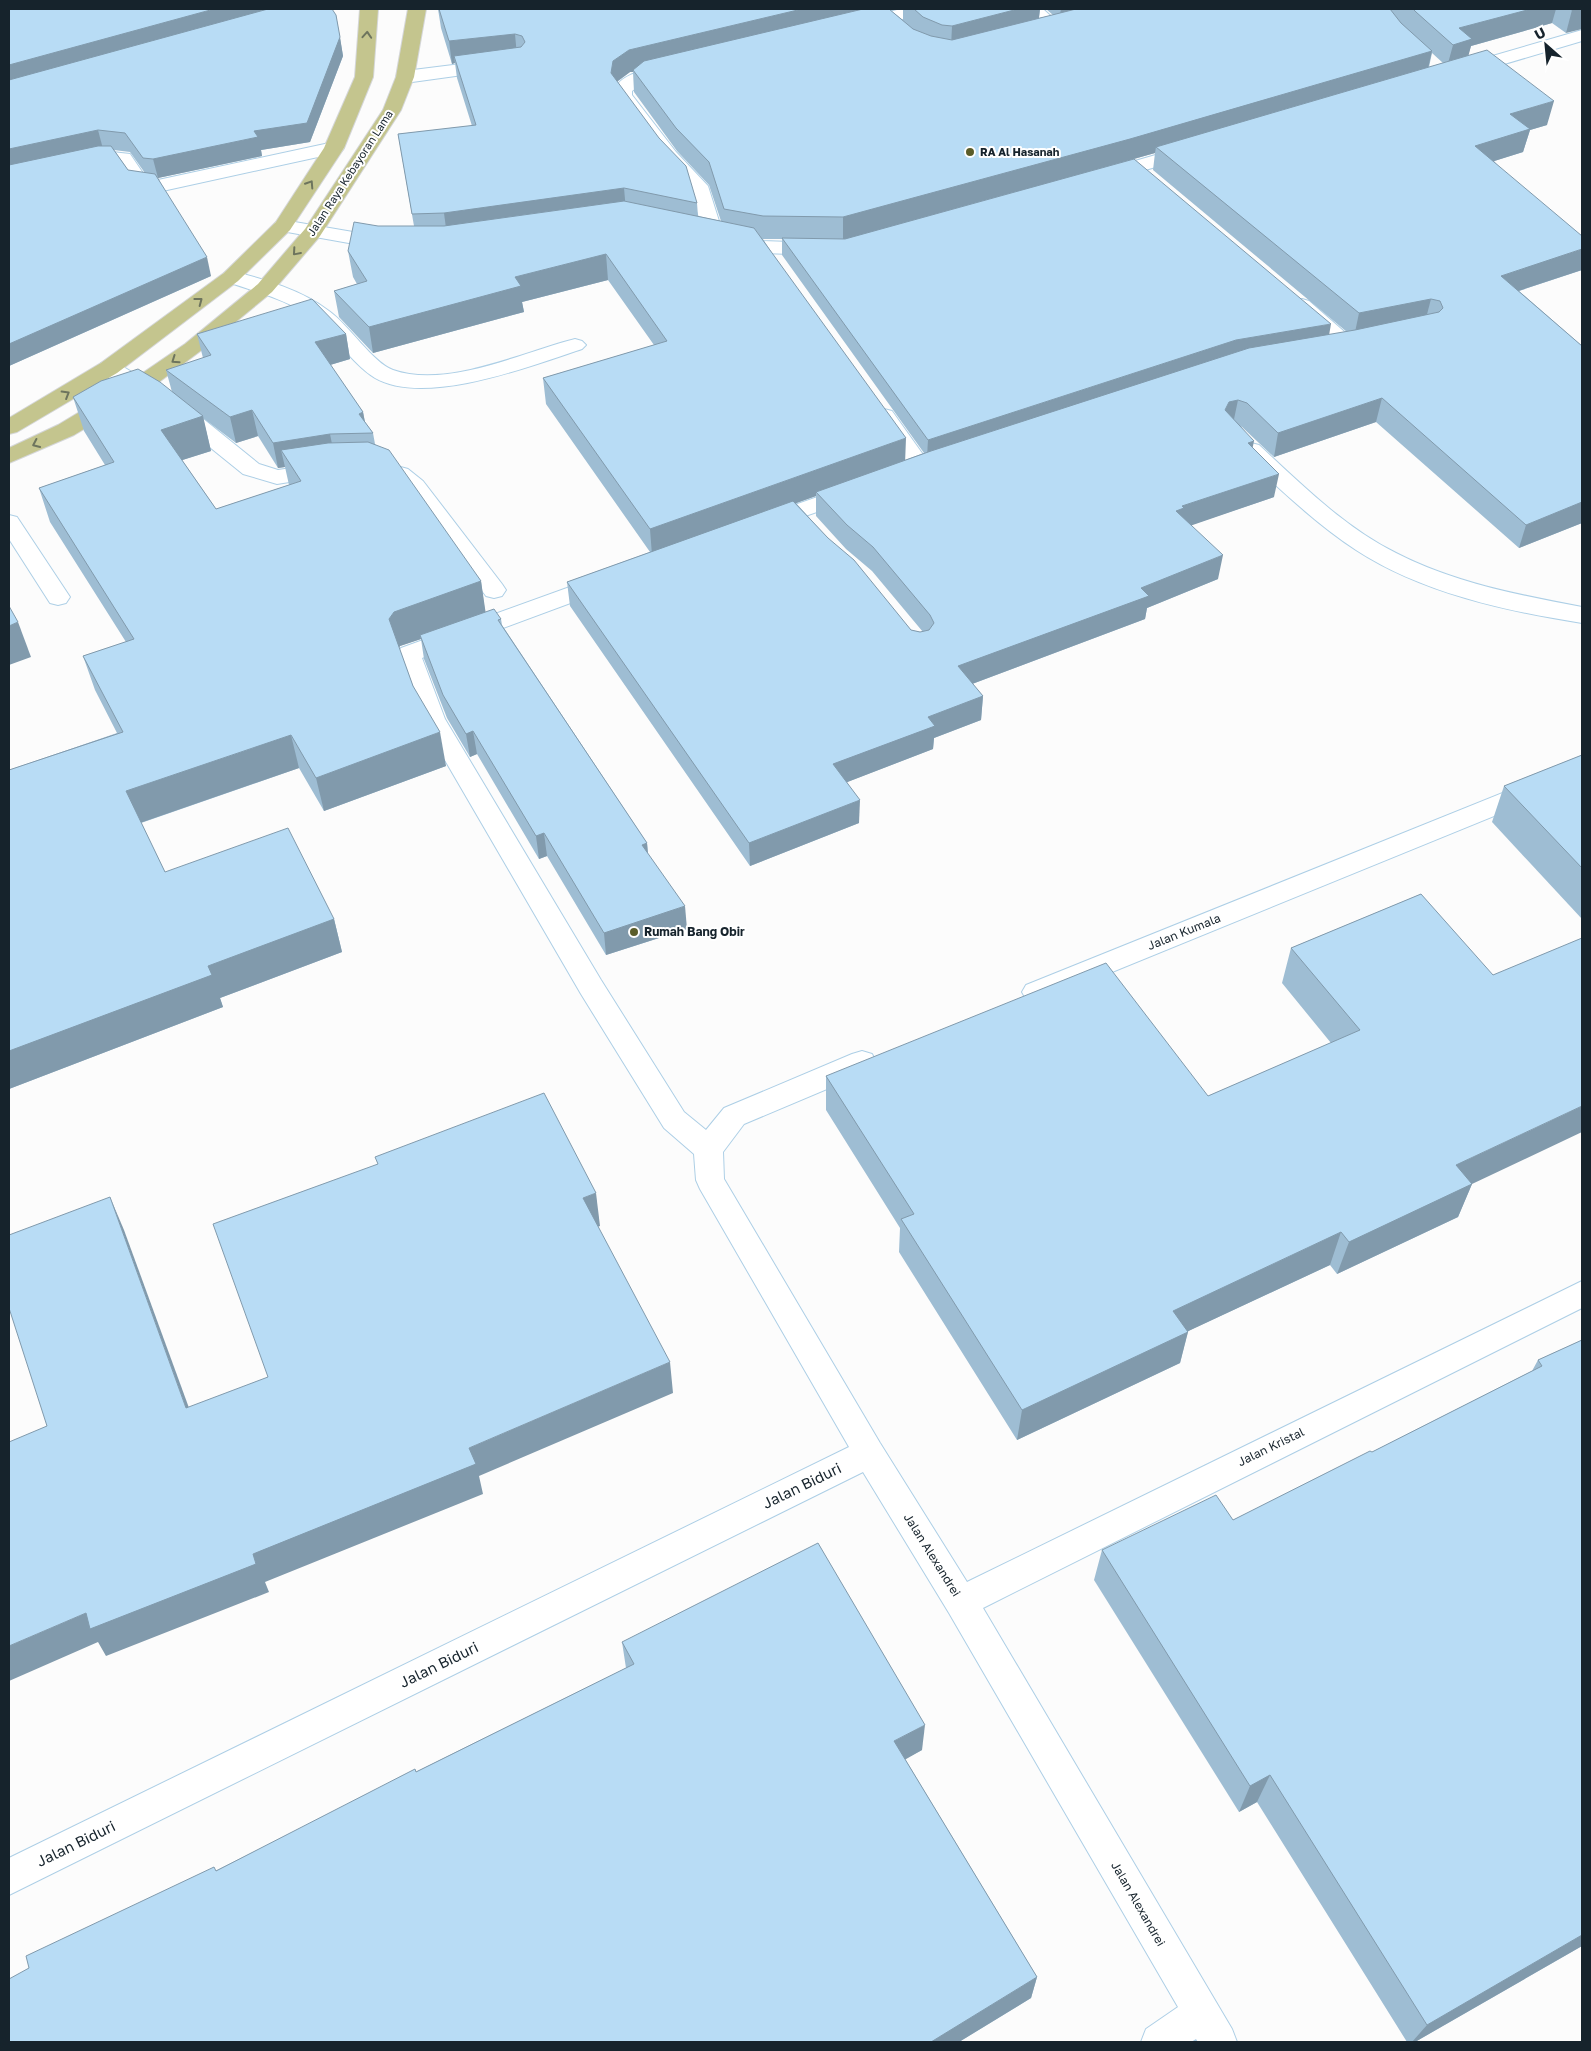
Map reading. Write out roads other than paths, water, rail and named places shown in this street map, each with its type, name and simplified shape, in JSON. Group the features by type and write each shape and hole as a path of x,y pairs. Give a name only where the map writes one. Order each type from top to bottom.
{"main road":[{"path":"9,427 109,368 231,277 283,226 334,148 364,77 369,9"},
{"name":"Jalan Raya Kebayoran Lama","path":"9,456 66,430 139,386 192,348 265,288 313,232 392,110 405,77 417,9"}],"street":[{"path":"839,29 893,24 922,9"},
{"path":"1033,9 1056,29"},
{"path":"1037,34 1075,24"},
{"path":"1444,76 1582,35"},
{"path":"405,77 507,64"},
{"path":"686,66 638,78 623,89 623,95 669,156 698,186 706,235 762,247 838,249"},
{"path":"1087,180 1142,173 1210,145"},
{"path":"9,177 115,156 123,158 141,184 158,186 334,148"},
{"path":"283,226 382,244 406,245"},
{"path":"762,247 779,269"},
{"path":"231,277 302,303 322,315 384,375 421,381 462,378 575,345"},
{"path":"1285,290 1359,344 1322,350"},
{"path":"109,368 178,410 251,469 277,477 376,467 400,474 415,486 494,590"},
{"path":"871,398 921,468"},
{"path":"1233,433 1312,507 1375,552 1409,570 1498,599 1582,615"},
{"path":"750,528 804,519 868,487"},
{"path":"9,522 58,597"},
{"path":"621,576 409,654 433,719 591,987 617,1025 674,1120 708,1149 734,1116 888,1052"},
{"name":"Jalan Kumala","path":"1017,999 1582,770"},
{"name":"Jalan Alexandrei","path":"708,1149 710,1180 869,1453 961,1602 1211,2028"},
{"name":"Jalan Kristal","path":"961,1602 1582,1294"},
{"name":"Jalan Biduri","path":"9,1877 869,1453"},
{"path":"1159,2042 1211,2028"}],"place":[{"name":"RA Al Hasanah","path":"970,152"},
{"name":"Rumah Bang Obir","path":"634,932"}]}
